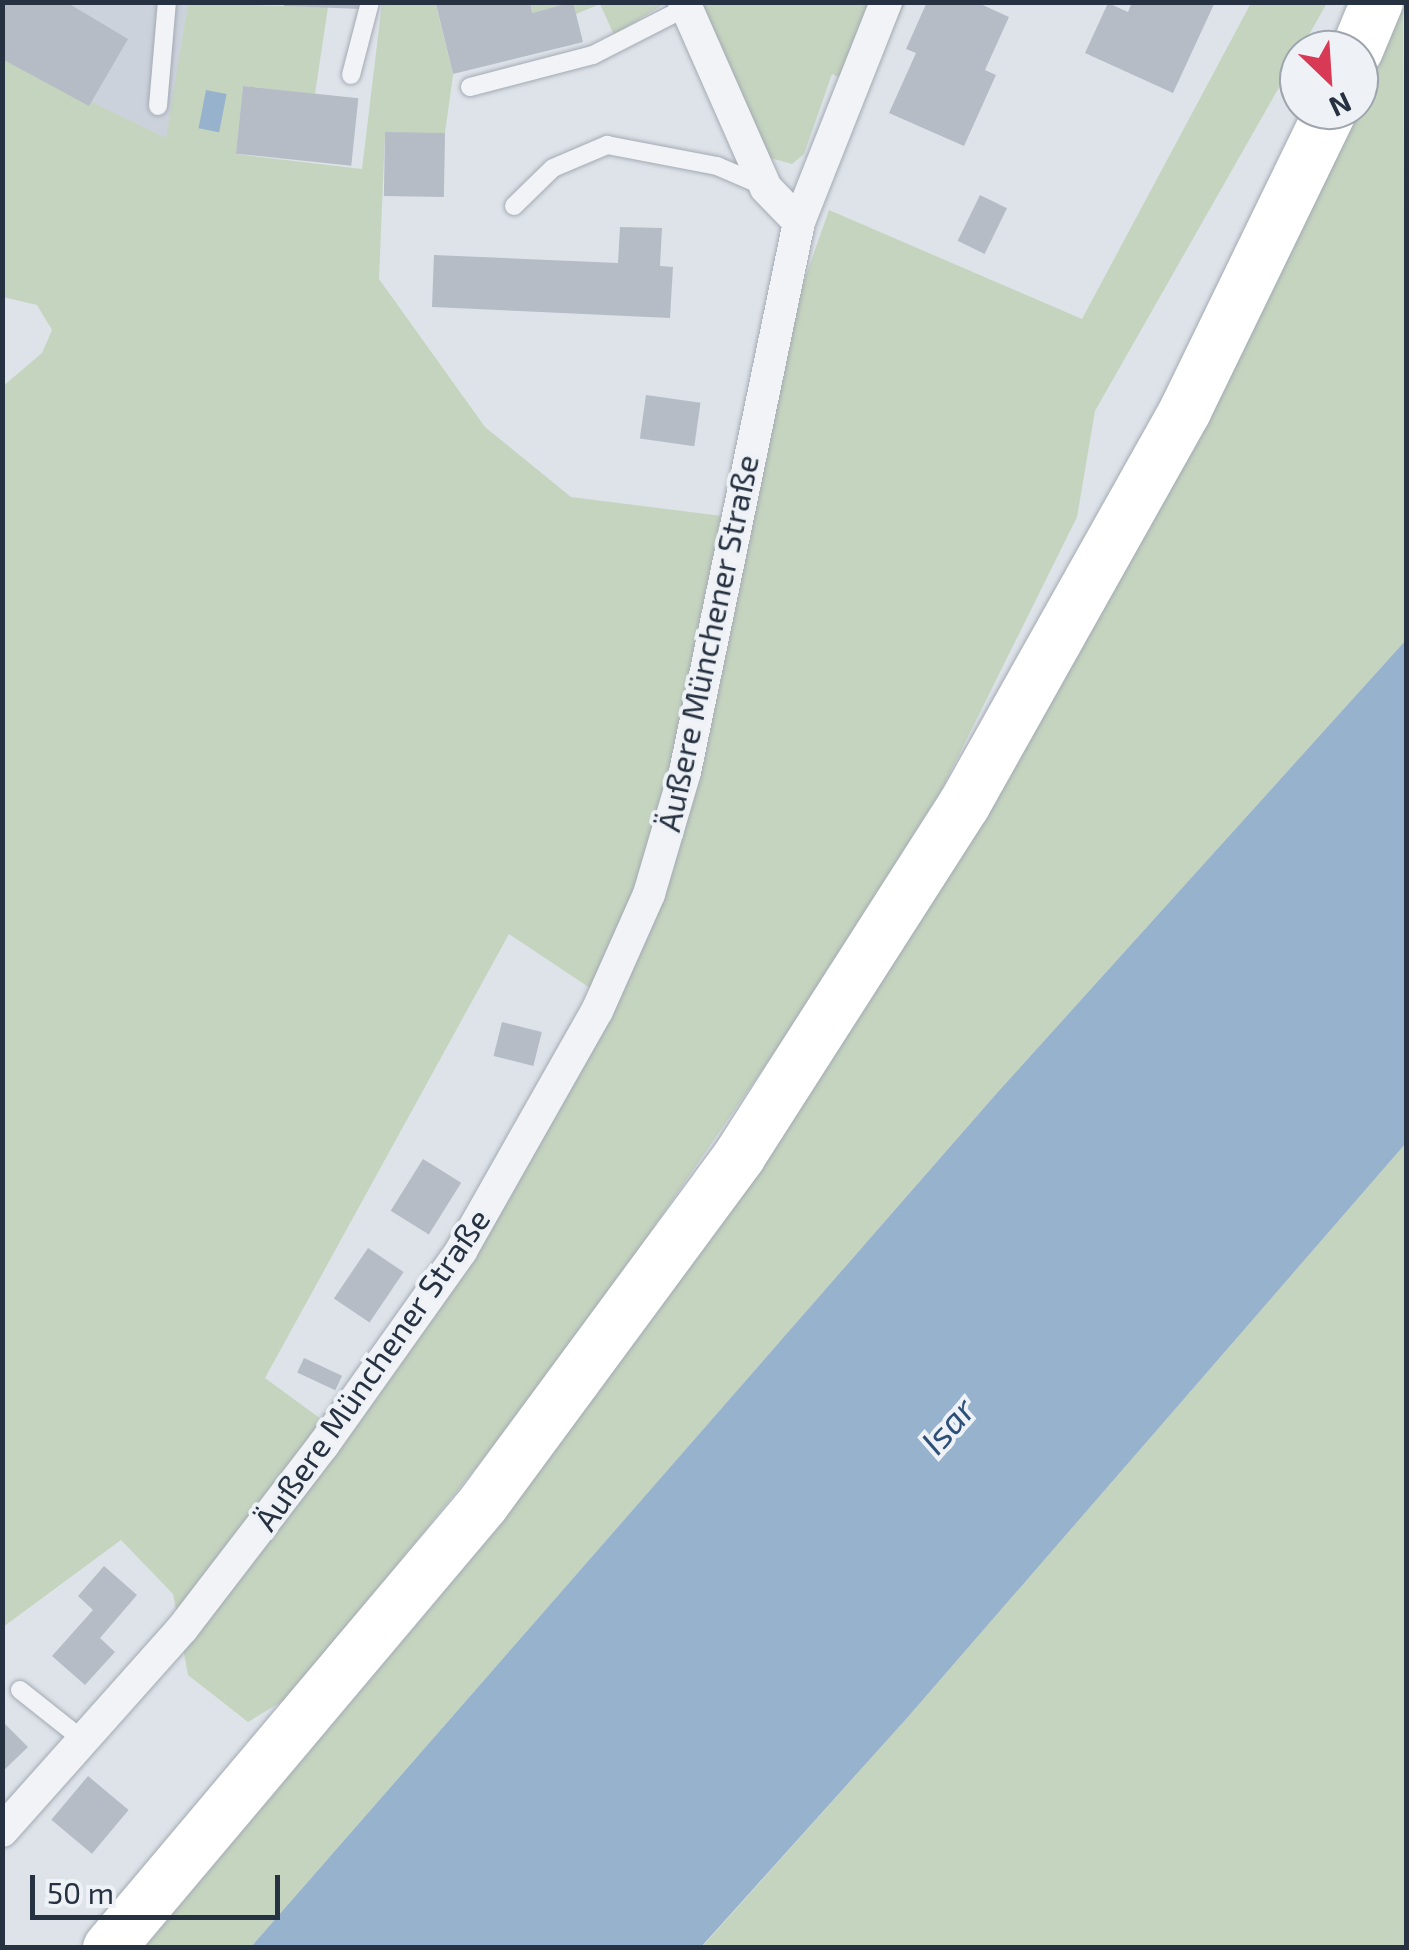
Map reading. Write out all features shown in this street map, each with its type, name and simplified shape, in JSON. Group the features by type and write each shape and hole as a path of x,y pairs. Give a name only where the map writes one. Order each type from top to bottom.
{"main road":[{"path":"1365,30 1377,2"},
{"path":"110,1948 483,1504 740,1155 973,788 1185,411 1321,130"}],"street":[{"name":"Äußere Münchener Straße","path":"2,1830 182,1629 462,1252 596,1011 649,894 685,772 800,222 886,2"},
{"path":"685,5 766,188 800,222"}],"lane":[{"path":"158,106 168,2"},
{"path":"351,75 370,2"},
{"path":"470,87 593,55 685,5"},
{"path":"514,206 553,168 607,146 717,166 766,188"},
{"path":"20,1690 82,1740"}],"shaded area":[{"path":"3,3 188,3 167,139 3,59"}],"green space":[{"path":"667,2 614,35 600,4 576,14 572,3 532,13 530,3"},
{"path":"188,3 328,7 315,94 243,86 236,154 362,169 382,3 444,3 436,5 453,75 445,133 385,133 379,279 485,427 571,497 722,516 829,210 1082,319 1251,3 1327,3 1312,30 1279,30 1279,87 1095,411 1077,517 942,789 805,1008 555,1370 291,1696 248,1722 188,1675 173,1594 121,1540 3,1627 2,387 42,353 52,330 37,305 3,297 3,59 166,138","holes":["509,934 593,990 443,1258 390,1337 321,1419 265,1378"]},
{"path":"697,3 905,3 864,89 832,74 804,154 792,164 767,157"},
{"path":"1403,3 1406,640 997,1093 251,1947 144,1948 502,1523 758,1169 1348,130 1379,130 1379,61"},
{"path":"1406,1143 1406,1947 701,1948 907,1718"}],"water":[{"path":"206,90 227,94 219,132 199,128"},
{"name":"Isar","path":"1406,640 1406,1143 907,1718 701,1947 251,1947 997,1093"}],"building":[{"path":"2,2 66,2 128,39 89,106 2,59"},
{"path":"284,2 362,2 362,9 284,6"},
{"path":"530,2 532,13 573,2 583,42 453,74 436,4"},
{"path":"927,2 976,2 1009,17 985,70 996,75 964,146 889,113 916,53 906,49"},
{"path":"1132,2 1215,2 1173,93 1085,53 1108,3 1128,12"},
{"path":"243,86 358,98 351,166 236,154"},
{"path":"385,132 445,133 444,197 384,196"},
{"path":"980,195 1007,208 985,254 958,241"},
{"path":"620,227 662,228 660,266 673,267 670,318 432,307 434,255 618,263"},
{"path":"646,395 700,403 694,446 640,439"},
{"path":"502,1022 542,1032 533,1066 494,1056"},
{"path":"423,1159 461,1183 429,1235 391,1211"},
{"path":"368,1248 404,1272 370,1323 334,1299"},
{"path":"304,1358 342,1376 335,1390 297,1373"},
{"path":"104,1566 137,1595 100,1638 115,1652 85,1685 52,1656 93,1610 78,1596"},
{"path":"2,1721 28,1747 2,1772"},
{"path":"88,1776 129,1810 92,1854 51,1820"}]}
